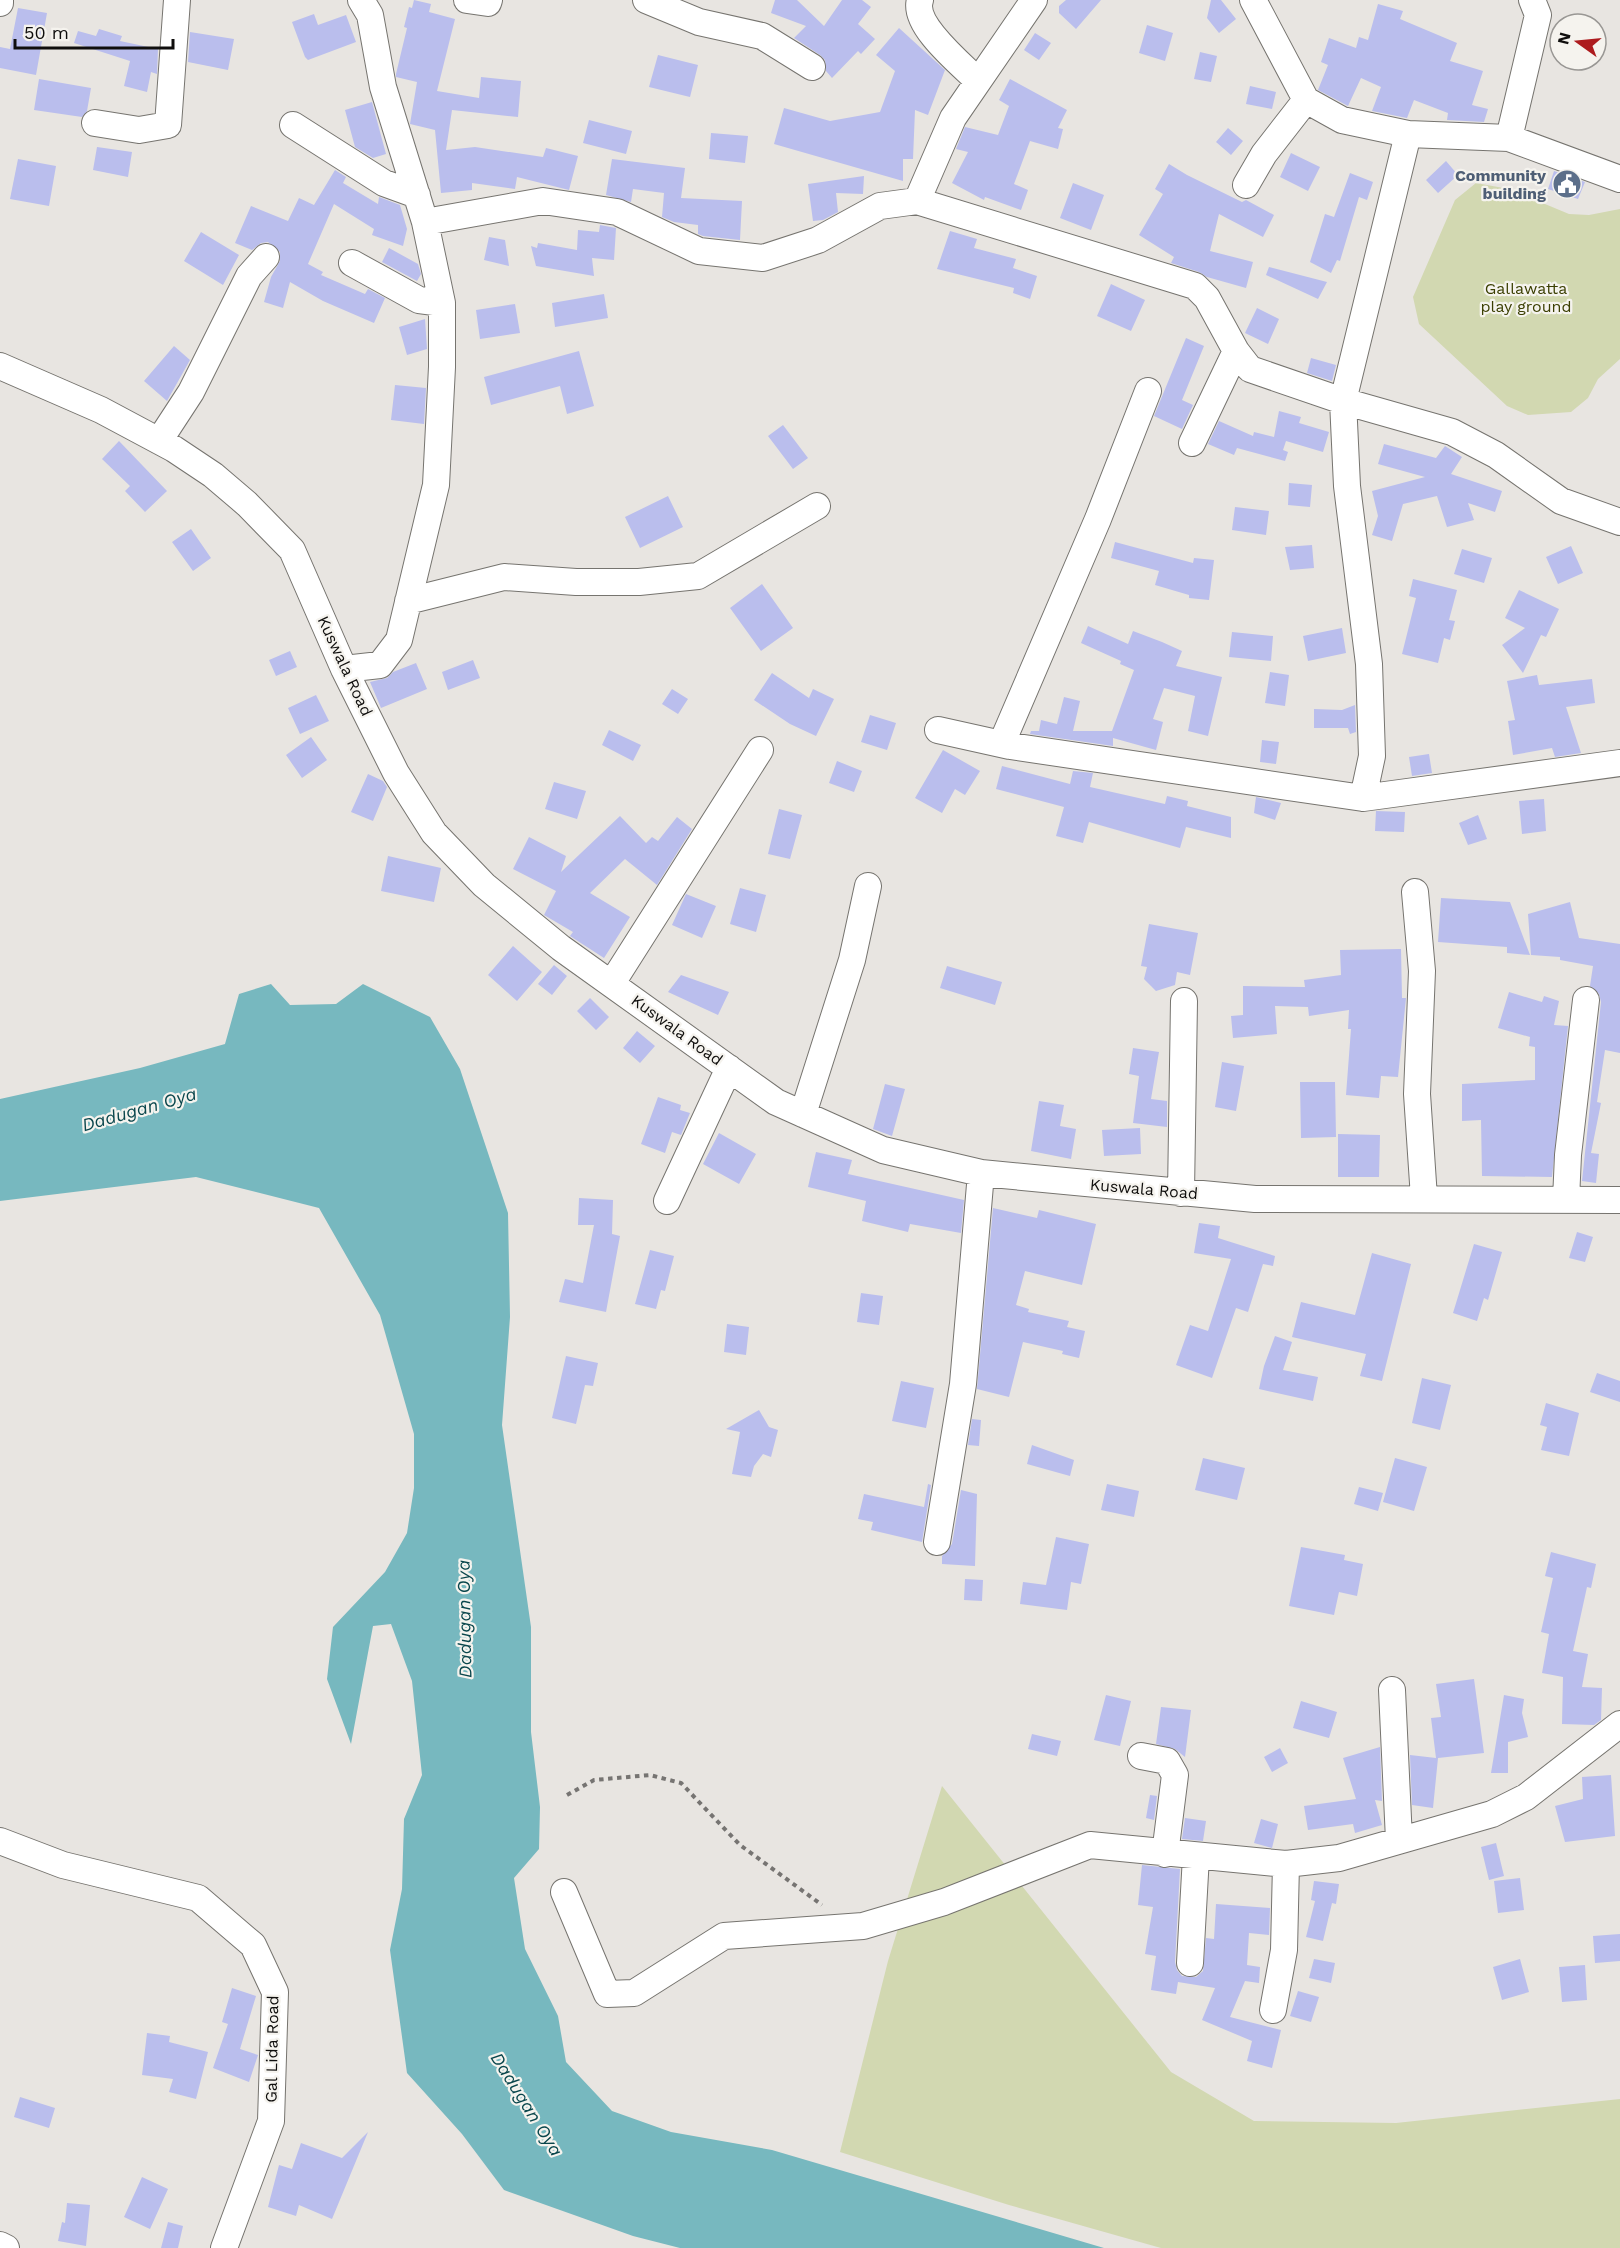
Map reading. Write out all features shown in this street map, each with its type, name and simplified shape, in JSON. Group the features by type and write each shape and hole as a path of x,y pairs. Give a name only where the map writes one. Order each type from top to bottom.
{"street":[{"path":"95,123 139,130 168,125 177,0"},
{"path":"344,669 380,665 399,640 436,485 442,368 442,303 425,222 383,87 370,15 361,0"},
{"path":"467,0 479,3 488,3 489,0"},
{"path":"646,0 699,22 762,36 812,67"},
{"path":"920,0 918,7 926,27 978,81"},
{"path":"917,201 953,118 1034,0"},
{"path":"1253,0 1306,100 1342,120 1408,134 1509,138 1620,179"},
{"path":"1509,138 1538,15 1532,0"},
{"path":"1246,185 1264,154 1306,100"},
{"path":"293,125 384,183 417,195"},
{"path":"1363,798 1372,756 1369,664 1347,486 1343,401 1408,134"},
{"path":"425,222 543,201 617,212 699,251 764,258 818,240 880,206 917,201 1195,286 1207,298 1236,351 1250,369 1343,401 1452,432 1497,455 1561,501 1620,522"},
{"path":"159,441 191,392 249,276 266,257"},
{"path":"352,263 419,300 442,303"},
{"path":"1192,443 1236,351"},
{"name":"Kuswala Road","path":"0,366 101,410 159,441 213,475 248,504 292,550 344,669 396,773 434,833 484,885 561,948 776,1102 883,1150 981,1173 1181,1193 1302,1200 1424,1198 1620,1200"},
{"path":"1010,746 1004,738 1098,519 1148,391"},
{"path":"408,601 504,577 576,582 639,582 698,576 817,506"},
{"path":"938,730 1010,746 1363,798 1620,763"},
{"path":"612,983 760,750"},
{"path":"803,1114 852,960 868,886"},
{"path":"1415,892 1422,971 1417,1094 1424,1198"},
{"path":"1566,1200 1568,1155 1586,1000"},
{"path":"1181,1193 1184,1001"},
{"path":"667,1201 729,1068"},
{"path":"937,1542 963,1384 981,1173"},
{"path":"1392,1690 1399,1840"},
{"path":"564,1892 607,1994 634,1993 724,1936 863,1926 944,1902 1090,1845 1286,1864 1339,1858 1492,1814 1526,1797 1620,1724"},
{"path":"1141,1756 1167,1761 1175,1774 1166,1854"},
{"name":"Gal Lida Road","path":"0,1841 63,1865 198,1898 253,1945 275,1992 271,2121 224,2248"},
{"path":"1190,1963 1196,1856"},
{"path":"1274,2010 1284,1950 1286,1864"},
{"path":"0,2245 6,2248"}],"path":[{"path":"567,1795 594,1780 650,1775 681,1783 740,1845 826,1908"}],"green space":[{"name":"Gallawatta play ground","path":"1476,183 1509,189 1569,214 1589,215 1620,209 1620,359 1598,379 1588,398 1571,412 1528,415 1507,406 1419,324 1413,297 1455,200"},
{"path":"942,1786 1171,2072 1254,2121 1396,2123 1620,2099 1620,2248 1161,2248 1009,2205 840,2152 888,1961"}],"water":[{"name":"Dadugan Oya","path":"271,984 290,1005 336,1004 363,984 430,1017 460,1069 508,1213 510,1317 502,1425 531,1627 531,1732 540,1807 539,1849 514,1878 525,1949 558,2016 566,2062 612,2111 671,2132 772,2150 1104,2248 680,2248 633,2236 504,2190 462,2134 407,2073 390,1950 402,1889 404,1819 422,1775 412,1681 391,1624 373,1626 351,1744 327,1679 333,1627 385,1572 407,1533 414,1488 414,1434 380,1315 319,1208 196,1177 0,1201 0,1099 140,1068 225,1044 239,994"}],"building":[{"path":"414,0 431,4 429,12 455,19 437,91 479,98 481,77 521,81 518,117 452,110 446,150 475,147 543,157 546,148 578,156 569,190 517,177 515,189 472,183 472,190 441,193 435,130 410,124 417,82 396,77 407,28 404,27 409,7 412,8"},
{"path":"775,0 797,0 824,26 842,0 862,0 871,7 858,24 875,39 861,54 858,51 832,78 826,71 825,60 794,38 806,26 771,13"},
{"path":"1066,0 1101,0 1076,29 1059,13 1059,6"},
{"path":"1211,0 1221,0 1236,19 1219,33 1207,18"},
{"path":"1378,4 1403,11 1400,19 1457,43 1450,61 1483,71 1472,105 1488,109 1484,122 1447,120 1448,113 1414,100 1407,118 1372,111 1381,87 1361,78 1348,106 1318,90 1328,65 1321,62 1329,38 1356,48 1359,37 1368,40"},
{"path":"18,8 47,13 36,75 0,68 0,47 10,49"},
{"path":"314,14 318,25 346,15 356,42 308,60 292,22"},
{"path":"1147,25 1173,33 1165,61 1139,53"},
{"path":"899,28 945,70 928,115 915,110 913,159 903,159 903,181 774,144 784,108 830,121 880,112 895,71 876,55"},
{"path":"99,29 122,36 120,41 158,49 157,74 151,72 147,92 124,86 130,61 74,43 78,31 96,36"},
{"path":"190,32 234,39 228,70 188,62"},
{"path":"1035,33 1051,43 1039,60 1024,50"},
{"path":"1200,52 1217,56 1211,82 1194,79"},
{"path":"658,55 698,65 690,97 649,87"},
{"path":"39,79 91,88 87,111 82,117 34,110"},
{"path":"1010,79 1067,110 1058,128 1063,129 1058,149 1030,141 1014,184 1028,190 1021,210 985,197 984,200 952,183 968,152 956,149 965,127 998,135 1009,106 999,100"},
{"path":"1250,86 1276,92 1272,109 1246,104"},
{"path":"372,102 386,154 373,158 355,147 345,110"},
{"path":"589,120 632,131 626,154 583,143"},
{"path":"1228,128 1243,141 1231,155 1216,142"},
{"path":"711,133 748,136 745,163 709,159"},
{"path":"97,147 132,152 128,177 93,170"},
{"path":"1291,153 1320,167 1308,191 1280,177"},
{"path":"18,159 56,166 49,206 10,199"},
{"path":"612,159 685,168 681,198 742,201 740,240 703,236 698,234 698,225 674,222 662,217 664,193 633,189 631,202 606,195"},
{"path":"1446,161 1458,175 1438,193 1426,180"},
{"path":"1169,164 1242,202 1246,200 1274,215 1263,237 1219,214 1210,251 1253,262 1246,288 1207,277 1171,263 1174,257 1139,235 1163,194 1155,189"},
{"path":"335,170 346,177 343,183 378,204 379,197 400,205 407,229 403,246 372,235 374,229 334,204 308,264 323,272 321,275 365,294 368,289 385,298 374,323 323,301 290,282 283,308 264,302 271,277 280,261 280,252 268,242 261,243 252,250 235,243 251,206 288,221 299,198 314,205"},
{"name":"Community building","path":"1554,171 1585,182 1578,199 1548,189"},
{"path":"1350,173 1373,182 1367,200 1359,197 1340,261 1337,260 1331,273 1310,262 1325,214 1334,217"},
{"path":"864,176 863,194 836,193 838,212 823,220 813,221 808,184"},
{"path":"1073,183 1104,195 1091,230 1060,218"},
{"path":"600,225 616,228 614,260 592,258 594,276 536,266 531,246 537,248 538,243 577,250 578,230 599,232"},
{"path":"950,231 977,239 974,248 1016,259 1013,268 1037,276 1030,299 1013,293 1014,288 937,269"},
{"path":"201,232 239,255 223,285 184,261"},
{"path":"489,237 505,240 509,266 484,260"},
{"path":"389,248 418,264 421,274 417,281 382,262"},
{"path":"1269,267 1327,282 1318,299 1266,275"},
{"path":"1111,284 1145,300 1131,331 1097,316"},
{"path":"604,294 608,318 555,327 552,303"},
{"path":"515,304 520,333 480,339 476,310"},
{"path":"1257,308 1279,319 1268,344 1245,333"},
{"path":"425,319 427,349 407,355 399,327"},
{"path":"1186,338 1204,346 1182,400 1193,405 1182,429 1154,416"},
{"path":"174,346 190,360 167,401 144,381"},
{"path":"579,351 594,406 567,414 560,386 491,405 484,377"},
{"path":"1311,358 1336,365 1332,381 1307,373"},
{"path":"395,385 426,388 424,424 391,420"},
{"path":"1279,411 1301,417 1299,423 1329,432 1323,452 1286,441 1283,450 1288,452 1285,461 1237,448 1234,455 1208,444 1219,421 1253,436 1254,432 1274,437"},
{"path":"783,425 808,458 793,469 768,436"},
{"path":"119,441 167,491 145,512 125,491 130,486 102,459"},
{"path":"1384,444 1436,458 1445,446 1462,457 1451,474 1502,491 1495,512 1468,503 1474,520 1447,527 1437,496 1403,504 1392,541 1372,535 1378,516 1372,491 1425,477 1378,464"},
{"path":"1289,483 1312,485 1310,507 1288,505"},
{"path":"668,496 683,527 640,548 625,517"},
{"path":"1235,507 1269,511 1266,535 1232,530"},
{"path":"191,529 211,558 193,571 172,542"},
{"path":"1115,542 1193,563 1194,558 1214,560 1209,600 1189,598 1189,595 1155,585 1159,571 1111,558"},
{"path":"1312,545 1314,568 1290,570 1285,547"},
{"path":"1571,546 1583,573 1558,584 1546,557"},
{"path":"1462,549 1492,558 1484,583 1454,574"},
{"path":"1413,579 1457,590 1449,620 1455,621 1450,640 1444,638 1438,663 1402,654 1416,598 1409,596"},
{"path":"762,584 793,628 761,651 730,608"},
{"path":"1519,590 1559,609 1546,637 1541,635 1523,673 1502,645 1525,628 1505,618"},
{"path":"1088,626 1128,644 1133,631 1162,642 1182,651 1176,666 1222,677 1208,736 1188,731 1195,696 1164,688 1153,719 1163,722 1156,750 1113,738 1113,746 1030,734 1031,731 1039,731 1041,720 1057,724 1064,697 1080,701 1073,731 1112,731 1134,670 1120,664 1121,661 1081,643"},
{"path":"1342,628 1346,653 1308,661 1303,636"},
{"path":"1232,632 1273,636 1271,661 1229,657"},
{"path":"290,651 297,667 276,676 269,660"},
{"path":"473,660 480,678 448,690 442,672"},
{"path":"416,663 427,689 381,708 370,682 387,678 393,672"},
{"path":"1270,672 1289,675 1285,706 1265,703"},
{"path":"772,673 809,698 813,689 834,699 816,736 790,724 754,700"},
{"path":"1537,675 1539,685 1592,679 1595,703 1566,707 1581,753 1555,757 1552,748 1513,755 1508,721 1515,720 1507,681"},
{"path":"672,689 688,699 678,714 662,704"},
{"path":"316,695 329,721 300,734 288,708"},
{"path":"1355,705 1356,732 1350,734 1348,728 1314,728 1314,709 1342,710"},
{"path":"870,715 896,723 887,750 861,742"},
{"path":"609,730 641,745 633,761 602,745"},
{"path":"311,737 327,760 302,778 286,755"},
{"path":"1262,740 1279,742 1276,764 1260,762"},
{"path":"943,750 980,771 965,795 955,789 942,813 915,798"},
{"path":"1429,754 1432,773 1412,776 1409,757"},
{"path":"837,761 862,771 854,792 829,783"},
{"path":"1002,766 1070,784 1073,771 1093,773 1090,787 1165,804 1167,796 1188,801 1187,806 1231,817 1231,838 1186,827 1180,848 1089,822 1083,843 1056,836 1064,807 996,789"},
{"path":"368,774 383,781 387,787 373,821 351,812"},
{"path":"554,782 586,791 577,819 545,809"},
{"path":"1256,797 1281,803 1275,820 1254,813"},
{"path":"1544,799 1546,831 1522,834 1519,801"},
{"path":"779,809 802,815 790,859 768,854"},
{"path":"1376,811 1405,812 1404,832 1375,831"},
{"path":"1478,815 1487,839 1468,845 1459,823"},
{"path":"620,816 646,843 652,837 658,841 677,817 692,829 657,885 625,859 590,893 630,917 604,958 570,936 573,932 544,915 556,891 513,869 529,837 566,856 561,872"},
{"path":"388,856 441,868 434,902 381,891"},
{"path":"740,888 766,895 756,932 730,924"},
{"path":"686,894 716,906 702,938 672,925"},
{"path":"1441,898 1510,902 1530,955 1507,953 1507,947 1438,942"},
{"path":"1570,902 1579,938 1620,944 1620,1053 1605,1050 1597,1102 1601,1103 1591,1153 1599,1154 1596,1183 1582,1181 1601,1002 1599,994 1590,986 1593,966 1560,960 1560,957 1531,955 1528,914"},
{"path":"1149,924 1198,933 1190,975 1177,972 1175,985 1156,991 1144,979 1147,967 1141,966"},
{"path":"513,946 542,972 517,1001 488,975"},
{"path":"1401,949 1402,998 1406,998 1398,1077 1381,1076 1379,1098 1346,1095 1351,1029 1348,1029 1349,1010 1309,1016 1308,1007 1275,1006 1277,1034 1233,1038 1231,1016 1243,1015 1243,986 1305,987 1304,980 1341,975 1340,950"},
{"path":"554,965 567,976 552,995 538,984"},
{"path":"947,966 1002,982 995,1005 940,988"},
{"path":"681,975 729,992 718,1015 668,992"},
{"path":"1509,992 1542,1002 1544,996 1559,1001 1554,1025 1568,1026 1552,1177 1482,1176 1481,1120 1462,1121 1462,1084 1535,1080 1535,1047 1529,1046 1530,1037 1498,1028"},
{"path":"590,998 609,1017 596,1030 577,1011"},
{"path":"637,1031 655,1046 640,1063 623,1048"},
{"path":"1133,1048 1159,1052 1151,1099 1167,1101 1167,1127 1133,1123 1139,1076 1129,1074"},
{"path":"1222,1062 1244,1066 1236,1111 1215,1107"},
{"path":"1300,1082 1335,1082 1336,1137 1301,1138"},
{"path":"885,1084 905,1089 892,1136 873,1129"},
{"path":"658,1097 681,1105 680,1110 690,1113 681,1135 672,1132 665,1153 641,1144"},
{"path":"1039,1101 1064,1105 1060,1126 1076,1129 1071,1159 1031,1151"},
{"path":"1140,1128 1141,1154 1104,1156 1102,1130"},
{"path":"719,1133 756,1154 739,1184 703,1164"},
{"path":"1338,1134 1380,1135 1379,1177 1338,1177"},
{"path":"816,1152 852,1160 848,1174 964,1200 961,1233 910,1224 908,1232 862,1221 866,1201 808,1187"},
{"path":"579,1198 613,1200 612,1234 620,1236 606,1312 559,1302 565,1279 583,1283 594,1225 578,1225"},
{"path":"993,1208 1037,1218 1039,1210 1096,1224 1082,1285 1025,1271 1016,1305 1029,1309 1028,1312 1069,1321 1067,1327 1085,1331 1079,1358 1062,1354 1063,1351 1023,1342 1009,1397 977,1389"},
{"path":"1199,1223 1220,1226 1218,1238 1275,1256 1273,1266 1263,1264 1248,1312 1236,1308 1212,1378 1176,1365 1190,1325 1208,1331 1231,1259 1194,1253"},
{"path":"1577,1232 1593,1237 1585,1262 1569,1258"},
{"path":"1474,1244 1502,1252 1488,1300 1484,1298 1477,1321 1453,1313"},
{"path":"650,1250 674,1256 665,1291 661,1290 656,1309 635,1304"},
{"path":"1372,1253 1411,1264 1382,1381 1360,1376 1366,1354 1292,1337 1301,1302 1355,1315"},
{"path":"861,1293 883,1296 879,1325 857,1322"},
{"path":"727,1324 749,1327 746,1355 724,1352"},
{"path":"1275,1336 1292,1342 1283,1370 1318,1377 1313,1401 1259,1389 1264,1366"},
{"path":"566,1356 598,1363 593,1386 585,1385 576,1424 552,1418"},
{"path":"1597,1373 1620,1381 1620,1402 1590,1392"},
{"path":"1422,1378 1451,1385 1440,1430 1412,1423"},
{"path":"901,1381 934,1388 926,1428 892,1421"},
{"path":"1546,1403 1579,1413 1569,1456 1541,1450 1547,1427 1540,1425"},
{"path":"759,1410 769,1427 778,1430 771,1457 763,1454 754,1466 751,1477 732,1474 740,1432 726,1429"},
{"path":"972,1419 981,1420 979,1446 968,1445"},
{"path":"1032,1445 1074,1460 1070,1476 1027,1464"},
{"path":"1203,1458 1245,1468 1237,1500 1195,1490"},
{"path":"1395,1458 1427,1467 1414,1511 1383,1502"},
{"path":"928,1484 931,1485 922,1542 871,1530 873,1522 858,1519 864,1494 924,1507"},
{"path":"1107,1484 1139,1491 1134,1517 1101,1510"},
{"path":"1359,1487 1383,1493 1378,1511 1354,1504"},
{"path":"961,1490 977,1494 975,1566 942,1564 942,1556 952,1544"},
{"path":"1056,1537 1089,1544 1081,1584 1071,1582 1067,1610 1020,1604 1023,1582 1046,1585"},
{"path":"1301,1547 1345,1555 1344,1560 1363,1564 1357,1596 1339,1592 1334,1615 1289,1606"},
{"path":"1551,1552 1596,1564 1591,1588 1587,1587 1573,1651 1588,1654 1582,1687 1602,1688 1601,1720 1594,1725 1562,1724 1563,1677 1542,1673 1549,1634 1541,1632 1553,1578 1545,1576"},
{"path":"965,1579 983,1580 982,1601 964,1600"},
{"path":"1474,1679 1484,1753 1438,1758 1433,1808 1412,1805 1410,1755 1436,1758 1431,1718 1441,1717 1436,1684"},
{"path":"1106,1695 1131,1701 1120,1746 1094,1740"},
{"path":"1504,1695 1524,1699 1522,1713 1528,1737 1508,1742 1508,1773 1491,1773"},
{"path":"1301,1701 1337,1712 1329,1738 1293,1728"},
{"path":"1161,1707 1191,1710 1185,1757 1175,1749 1156,1744"},
{"path":"1032,1734 1061,1741 1057,1756 1028,1749"},
{"path":"1380,1747 1382,1801 1375,1800 1382,1825 1355,1833 1353,1824 1308,1830 1304,1806 1356,1799 1343,1758"},
{"path":"1280,1748 1288,1763 1272,1772 1264,1757"},
{"path":"1611,1775 1615,1836 1565,1842 1555,1806 1583,1799 1582,1777"},
{"path":"1150,1795 1157,1796 1154,1820 1146,1818"},
{"path":"1185,1818 1206,1821 1203,1841 1182,1839"},
{"path":"1261,1819 1278,1824 1272,1848 1254,1843"},
{"path":"1496,1843 1504,1876 1489,1880 1481,1847"},
{"path":"1142,1865 1180,1869 1175,1962 1182,1976 1196,1977 1203,1971 1206,1938 1214,1939 1216,1904 1270,1908 1269,1935 1249,1933 1247,1965 1260,1967 1259,1983 1245,1981 1230,2017 1281,2030 1272,2068 1247,2061 1252,2041 1202,2020 1215,1988 1178,1982 1176,1994 1151,1990 1156,1956 1145,1954 1153,1907 1138,1905"},
{"path":"1520,1878 1524,1910 1498,1913 1494,1881"},
{"path":"1314,1881 1339,1884 1336,1904 1332,1903 1323,1941 1306,1937 1315,1901 1311,1900"},
{"path":"1620,1934 1620,1961 1595,1963 1593,1936"},
{"path":"1314,1959 1335,1963 1331,1983 1309,1978"},
{"path":"1520,1959 1529,1992 1502,2000 1493,1967"},
{"path":"1585,1965 1587,2000 1562,2002 1559,1967"},
{"path":"232,1988 256,1996 240,2049 258,2055 249,2082 213,2068 228,2024 222,2022"},
{"path":"1298,1991 1319,1997 1311,2022 1290,2016"},
{"path":"147,2033 170,2036 169,2042 208,2052 196,2099 169,2092 173,2079 142,2075"},
{"path":"20,2097 55,2108 49,2128 14,2117"},
{"path":"368,2132 332,2219 299,2205 296,2216 268,2207 279,2165 292,2169 301,2143 342,2158"},
{"path":"142,2177 168,2189 150,2229 124,2217"},
{"path":"67,2203 90,2205 86,2246 58,2241 62,2222 65,2223"},
{"path":"168,2222 183,2226 178,2248 161,2248"}],"place":[{"name":"Community building","path":"1567,184"}]}
